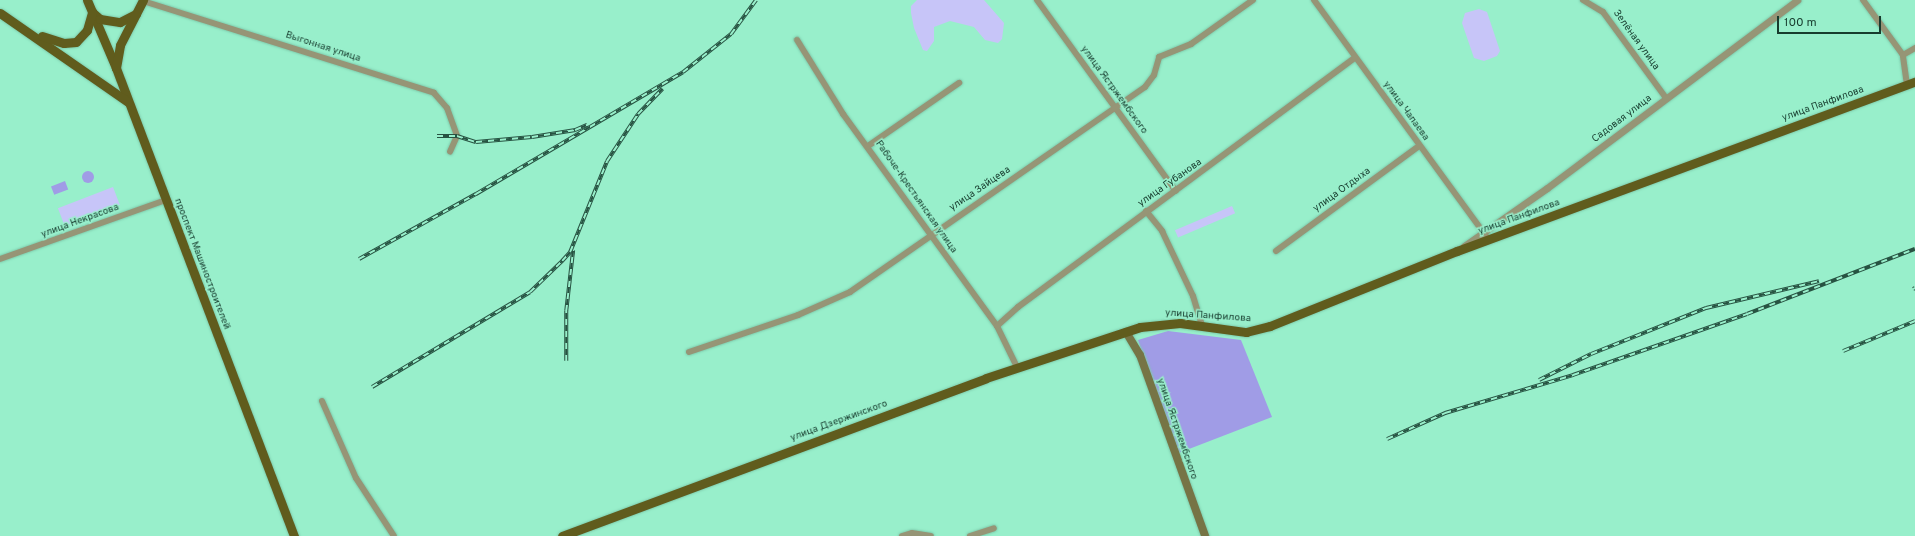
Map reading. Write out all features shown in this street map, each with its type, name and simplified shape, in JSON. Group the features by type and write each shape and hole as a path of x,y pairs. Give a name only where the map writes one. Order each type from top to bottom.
{"main road":[{"name":"проспект Машиностроителей","path":"87,0 116,68 294,536"},
{"path":"116,68 120,45 143,0"},
{"path":"33,33 64,44 76,42 88,30 92,12 100,19 120,22 137,14"},
{"path":"0,13 33,33 129,102"},
{"name":"улица Панфилова","path":"1126,332 1168,323 1234,331 1256,330 1302,314 1458,251 1486,236 1911,83"},
{"name":"улица Дзержинского","path":"562,536 1017,367 1126,332"},
{"name":"улица Ястржембского","path":"1126,332 1140,355 1205,536"}],"street":[{"name":"Выгонная улица","path":"143,0 434,94 447,108 457,136 450,152"},
{"name":"улица Ястржембского","path":"1037,0 1115,110 1176,191"},
{"name":"улица Зайцева","path":"689,352 837,299 929,235 1115,110 1150,82 1159,57 1175,53 1190,44 1252,0"},
{"name":"улица Чапаева","path":"1314,0 1486,236"},
{"name":"Зелёная улица","path":"1583,0 1603,12 1666,98"},
{"name":"Садовая улица","path":"1486,236 1547,188 1797,0"},
{"path":"1863,0 1903,55 1911,83"},
{"name":"Рабоче-Крестьянская улица","path":"797,40 843,114 868,146 929,235 997,326 1017,367"},
{"path":"1903,55 1915,48"},
{"name":"улица Губанова","path":"997,326 1018,308 1146,212 1355,58"},
{"path":"868,146 959,82"},
{"name":"улица Отдыха","path":"1276,251 1419,146"},
{"name":"улица Некрасова","path":"0,259 166,200"},
{"path":"1146,212 1166,238 1193,296 1202,326"},
{"path":"322,400 356,478 394,536"},
{"path":"970,536 994,528"},
{"path":"902,536 912,533 931,536"}],"shaded area":[{"path":"917,0 984,0 1004,23 1002,39 998,43 985,40 974,27 950,21 934,27 934,41 927,51 923,50 914,28 911,13 911,6"},
{"path":"1479,9 1487,12 1500,51 1497,56 1484,61 1474,58 1462,23 1465,13"},
{"path":"88,171 92,173 94,177 92,181 88,183 84,181 82,177 84,173"},
{"path":"65,181 68,189 54,195 51,186"},
{"path":"113,187 120,205 65,226 58,208"},
{"path":"1232,206 1235,213 1178,238 1175,230"},
{"path":"1168,331 1241,340 1272,417 1176,454 1138,340"}],"railway":[{"path":"359,259 476,194 683,72 731,34 756,0"},
{"path":"372,387 530,292 562,261 570,252 607,161 638,114 662,89"},
{"path":"437,136 457,136 476,142 532,137 575,130 587,125"},
{"path":"1387,439 1445,413 1573,375 1747,314 1915,249"},
{"path":"566,361 566,311 573,250"},
{"path":"1539,380 1591,354 1706,308 1819,281"},
{"path":"1843,351 1915,321"}]}
